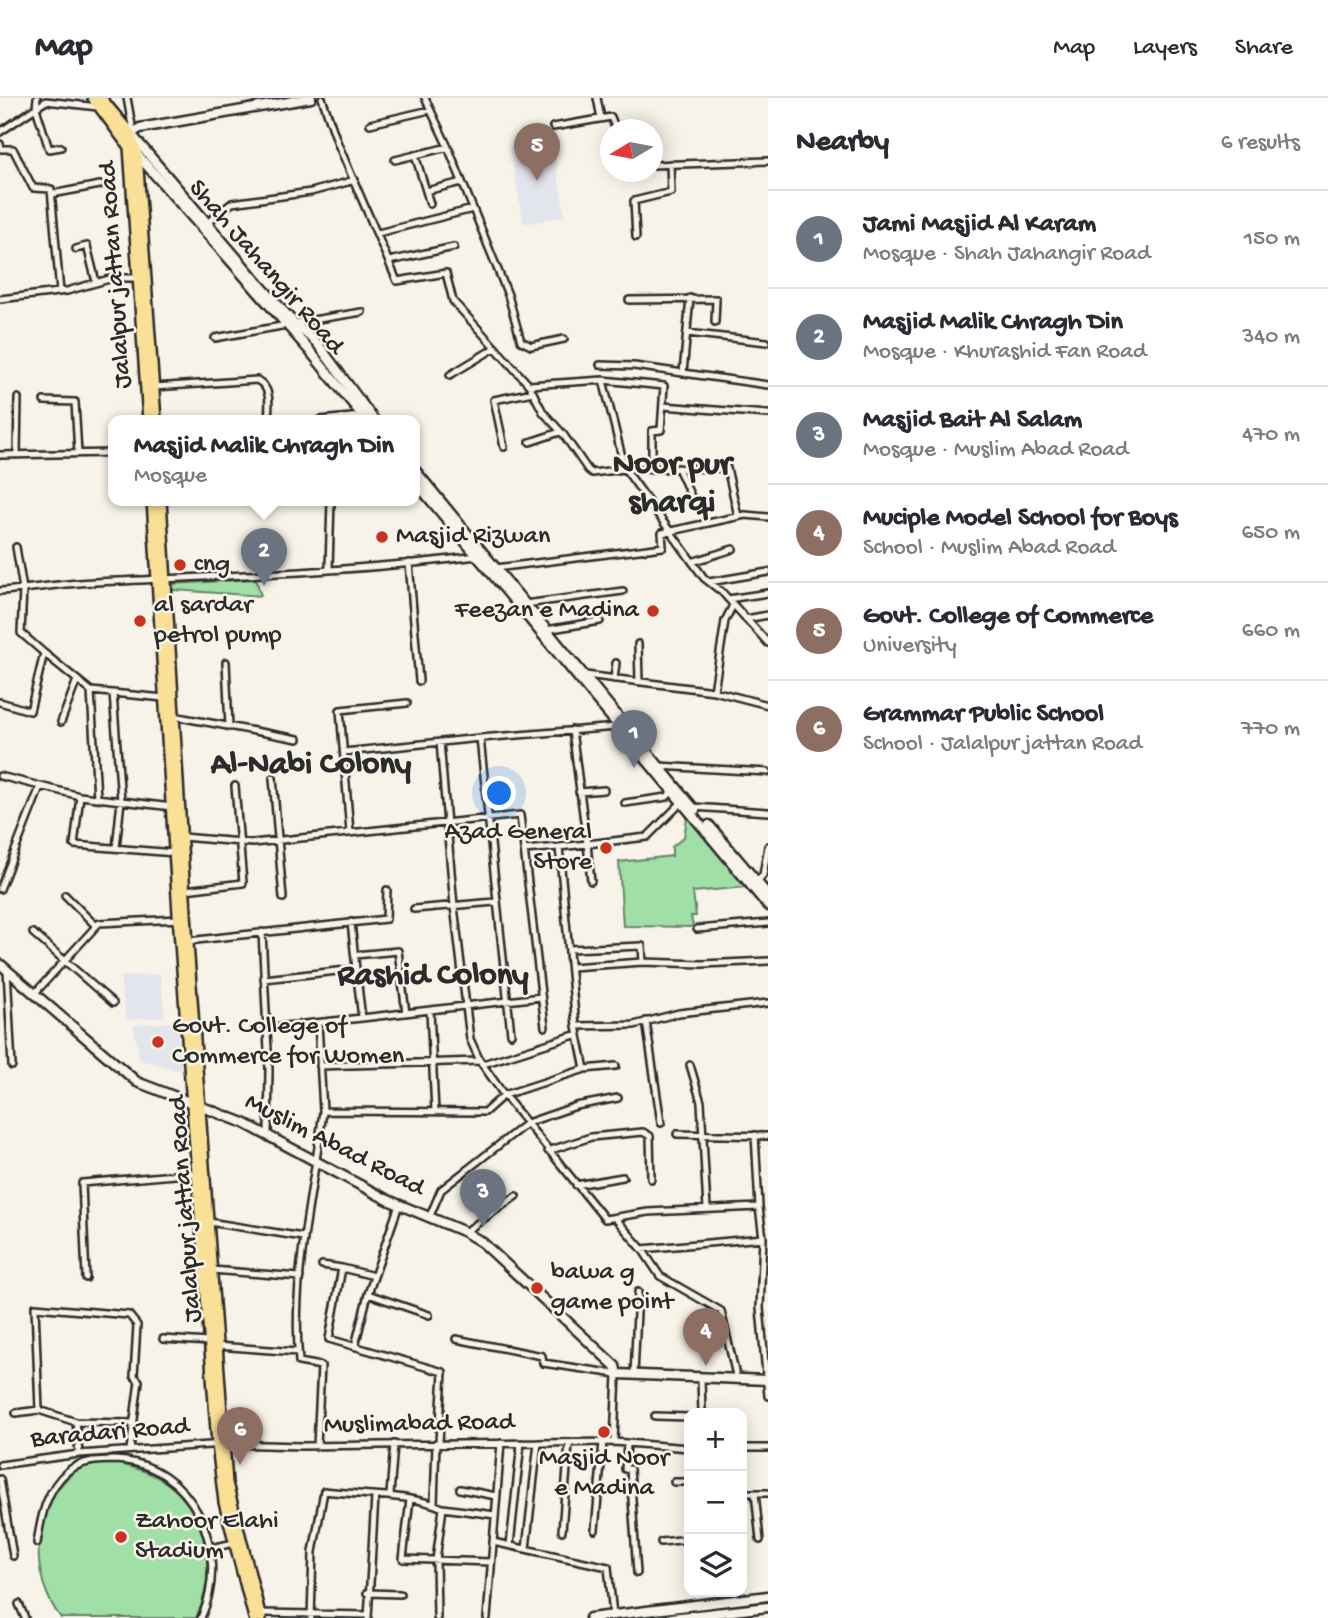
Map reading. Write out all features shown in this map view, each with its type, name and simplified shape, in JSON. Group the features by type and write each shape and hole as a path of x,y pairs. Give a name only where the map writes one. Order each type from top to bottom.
{"main road":[{"name":"Jalalpur jattan Road","path":"93,98 101,102 129,138 137,154 147,342 148,415"},
{"name":"Jalalpur jattan Road","path":"129,138 139,278 156,415"},
{"name":"Jalalpur jattan Road","path":"153,506 162,580"},
{"name":"Jalalpur jattan Road","path":"161,506 165,638 173,716 175,853 209,1222 211,1304"},
{"name":"Jalalpur jattan Road","path":"165,638 164,698 175,815 182,837 184,890 181,926 188,941 198,1173 211,1304 224,1502 234,1543 258,1616"},
{"name":"Jalalpur jattan Road","path":"221,1444 230,1501 258,1616"}],"street":[{"path":"37,98 36,108 49,149 61,147"},
{"path":"127,98 129,138 290,324 317,343 365,415"},
{"path":"129,138 311,98"},
{"path":"322,98 338,144 398,281 446,273 453,301 529,385 542,412 590,472 652,468 727,468 738,516"},
{"path":"425,98 448,147 508,295 521,341 531,346 564,339"},
{"path":"597,98 601,118"},
{"path":"0,132 46,101 101,102"},
{"path":"370,124 430,110"},
{"path":"554,127 601,118 613,119"},
{"path":"0,144 1,149 13,149 33,188 51,189 60,292"},
{"path":"395,160 448,147"},
{"name":"Shah Jahangir Road","path":"137,154 290,324"},
{"path":"415,155 430,204"},
{"path":"663,164 768,161"},
{"path":"636,237 634,201 671,192 670,164"},
{"path":"206,224 232,203 311,192 355,180"},
{"path":"426,191 462,182"},
{"path":"52,194 100,184"},
{"path":"378,233 473,209"},
{"path":"76,248 87,246 96,282"},
{"path":"389,261 454,247"},
{"path":"0,299 60,292 96,282 139,278"},
{"path":"683,373 690,298"},
{"path":"629,300 716,299 715,322"},
{"path":"215,338 362,312"},
{"path":"687,333 767,342"},
{"path":"450,375 495,348"},
{"path":"600,365 768,385"},
{"path":"154,387 257,380 265,384 268,393 268,415"},
{"path":"529,385 603,380 664,386 661,430 652,431 652,468"},
{"path":"603,380 625,469 692,562 768,643"},
{"path":"504,447 494,400 533,392"},
{"path":"17,455 18,398"},
{"path":"44,401 75,402 78,453"},
{"path":"663,406 768,414"},
{"path":"530,442 560,432"},
{"path":"0,455 108,453"},
{"path":"678,468 694,503"},
{"path":"420,476 617,727 768,906"},
{"path":"420,486 479,554 495,568 768,895"},
{"path":"328,568 331,506"},
{"path":"495,568 663,547 662,533 738,516 768,517"},
{"path":"16,547 23,589 21,633 91,691 164,698"},
{"path":"692,562 733,549"},
{"path":"0,591 93,582 409,564 479,554"},
{"path":"409,564 419,681"},
{"path":"709,582 768,572"},
{"path":"525,604 623,590"},
{"path":"728,599 768,593"},
{"path":"714,691 724,621 733,605"},
{"path":"746,619 768,615"},
{"path":"546,630 600,621"},
{"path":"638,644 639,682"},
{"path":"0,702 30,711 44,653"},
{"path":"226,662 229,727"},
{"path":"614,678 616,663"},
{"path":"582,674 714,691 768,705"},
{"path":"61,722 77,680"},
{"path":"91,691 97,798"},
{"path":"113,693 121,801 116,848"},
{"path":"350,832 340,710 407,703"},
{"path":"173,716 298,739"},
{"path":"344,752 572,730 611,730 617,727"},
{"path":"572,730 591,881"},
{"path":"480,738 495,902 512,1034"},
{"path":"440,741 454,906 470,1039 481,1063 548,1151 605,1219 649,1212 759,1207"},
{"path":"658,766 768,772"},
{"path":"0,776 80,796 121,801 175,815"},
{"path":"273,778 283,898"},
{"path":"184,890 243,883 235,786"},
{"path":"0,889 40,787"},
{"path":"579,792 604,790"},
{"path":"625,803 667,797 672,792"},
{"path":"80,796 74,845 175,853"},
{"path":"524,849 647,837 682,802"},
{"path":"694,807 768,812"},
{"path":"182,837 239,843 447,820 520,815 545,1027"},
{"path":"757,882 763,875 768,845"},
{"path":"558,847 576,1026 585,1069"},
{"path":"188,941 389,918 387,890"},
{"path":"65,895 96,926"},
{"path":"414,909 495,902"},
{"path":"351,922 362,1018"},
{"path":"35,993 99,923 181,926"},
{"path":"696,929 768,923"},
{"path":"262,932 267,1028 268,1135"},
{"path":"33,933 113,1003"},
{"path":"569,949 642,946 643,962"},
{"path":"355,956 398,951 406,1013"},
{"path":"571,967 643,962 702,964 768,961"},
{"path":"3,967 12,1066"},
{"name":"Muslim Abad Road","path":"3,967 137,1082 162,1094 196,1102 268,1135 399,1205 465,1232 504,1260 615,1366 617,1374"},
{"path":"264,979 356,969"},
{"path":"267,1028 541,997"},
{"path":"576,1026 612,1027 679,1013 768,1003"},
{"path":"430,1011 435,1111"},
{"path":"646,1021 661,1123"},
{"path":"317,1446 321,1366 299,1362 295,1324 303,1237 323,1111 318,1023"},
{"path":"320,1066 481,1063 578,1034"},
{"path":"690,1065 701,1102 707,1209"},
{"path":"323,1111 485,1112 504,1095 585,1069 616,1066"},
{"path":"429,1217 441,1190 527,1123 576,1106 618,1098"},
{"path":"548,1151 591,1137 643,1132 650,1136 651,1179"},
{"path":"677,1134 768,1136"},
{"path":"755,1135 763,1238 760,1308 768,1396"},
{"path":"86,1278 82,1183 198,1173"},
{"path":"576,1185 623,1177"},
{"path":"465,1232 516,1196"},
{"path":"355,1346 368,1294 399,1205"},
{"path":"615,1218 642,1249 660,1276 721,1311 737,1380"},
{"path":"209,1222 303,1237"},
{"path":"642,1249 763,1238"},
{"path":"322,1265 374,1276"},
{"path":"342,1268 329,1339 443,1372 434,1504"},
{"path":"212,1270 300,1277"},
{"path":"634,1376 638,1292"},
{"path":"368,1294 429,1315"},
{"path":"39,1410 35,1307 129,1315 137,1325 134,1376 139,1381 130,1450"},
{"path":"163,1339 298,1352"},
{"path":"456,1339 542,1356 543,1363 617,1374 767,1380"},
{"path":"614,1442 617,1374"},
{"path":"701,1379 702,1408"},
{"path":"16,1413 39,1410 76,1422 95,1420 133,1423"},
{"path":"655,1416 684,1417"},
{"path":"76,1422 79,1454"},
{"name":"Muslimabad Road","path":"221,1444 317,1446 614,1442 684,1448"},
{"path":"487,1618 501,1443"},
{"path":"510,1545 521,1443"},
{"path":"526,1549 538,1443"},
{"path":"562,1531 569,1443"},
{"path":"595,1530 603,1443"},
{"name":"Baradari Road","path":"0,1465 79,1454 221,1444"},
{"path":"390,1495 394,1444"},
{"path":"626,1445 625,1469 630,1469 637,1573"},
{"path":"747,1448 768,1448"},
{"path":"37,1543 42,1510 52,1489 68,1472 83,1463 127,1461 163,1474 191,1501 207,1530 214,1564 212,1584 201,1618"},
{"path":"0,1479 13,1556"},
{"path":"674,1482 684,1482"},
{"path":"460,1489 496,1496"},
{"path":"311,1615 313,1552 324,1491 375,1497 390,1495 443,1508 495,1515"},
{"path":"747,1493 768,1493"},
{"path":"755,1493 760,1540"},
{"path":"258,1616 368,1616 375,1497"},
{"path":"410,1499 403,1559 491,1562"},
{"path":"437,1618 436,1560 443,1508"},
{"path":"661,1542 684,1540"},
{"path":"492,1542 608,1567 613,1615"},
{"path":"211,1548 234,1543"},
{"path":"368,1592 400,1594"},
{"path":"590,1618 768,1596"},
{"path":"740,1599 741,1610"},
{"path":"19,1604 25,1618"},
{"path":"671,1618 768,1607"}],"shaded area":[{"path":"551,136 565,216 524,224 509,146"},
{"path":"160,974 165,1017 126,1020 120,977"},
{"name":"Govt. College of Commerce for Women","path":"178,1022 181,1071 140,1060 133,1025"}],"green space":[{"path":"256,579 261,596 174,590 173,584"},
{"path":"690,817 747,887 693,892 696,916 691,916 693,927 623,926 619,862 672,856 672,847 684,837 687,818"},
{"name":"Zahoor Elahi Stadium","path":"113,1462 160,1478 185,1501 195,1516 206,1550 207,1567 206,1585 196,1618 61,1618 51,1601 39,1564 42,1524 48,1506 58,1489 76,1471"}],"place":[{"name":"Govt. College of Commerce","path":"537,181"},
{"name":"Masjid Rizwan","path":"382,537"},
{"name":"cng","path":"180,565"},
{"name":"Masjid Malik Chragh Din","path":"264,586"},
{"name":"Feezan e Madina","path":"653,611"},
{"name":"al sardar petrol pump","path":"140,621"},
{"name":"Jami Masjid Al Karam","path":"634,768"},
{"name":"Azad General Store","path":"606,848"},
{"name":"Govt. College of Commerce for Women","path":"158,1042"},
{"name":"Masjid Bait Al Salam","path":"483,1227"},
{"name":"bawa g game point","path":"537,1288"},
{"name":"Muciple Model School for Boys","path":"706,1366"},
{"name":"Masjid Noor e Madina","path":"604,1432"},
{"name":"Grammar Public School","path":"240,1465"},
{"name":"Zahoor Elahi Stadium","path":"121,1537"}],"district":[{"name":"Noor pur sharqi","path":"672,485"},
{"name":"Al-Nabi Colony","path":"311,766"},
{"name":"Rashid Colony","path":"433,977"}]}
